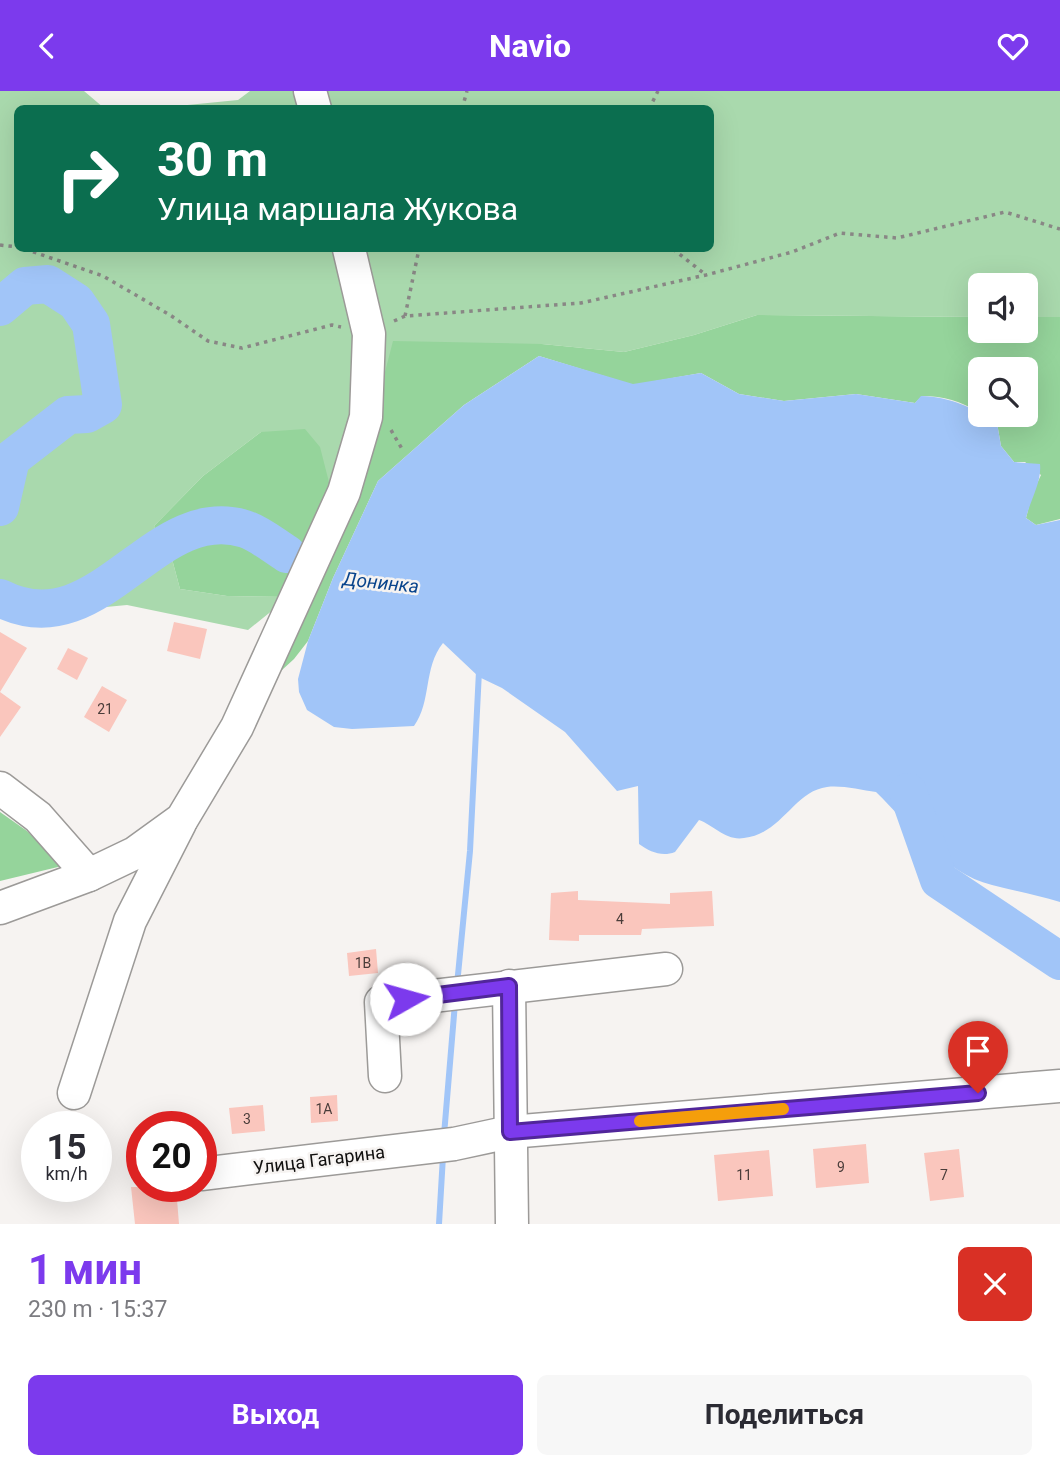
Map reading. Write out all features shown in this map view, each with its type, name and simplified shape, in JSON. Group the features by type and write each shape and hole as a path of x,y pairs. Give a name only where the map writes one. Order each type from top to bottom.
{"street":[{"path":"74,1093 130,921 182,818 237,727 344,492 366,418 369,334 350,252"},
{"path":"0,788 38,817 89,875"},
{"path":"0,908 89,875 135,853 182,818"},
{"path":"385,1076 381,1002 666,969"},
{"path":"509,986 512,1224"},
{"name":"Улица Гагарина","path":"217,1172 445,1145 510,1132 1060,1086"}],"path":[{"path":"34,252 103,276 170,315 208,341 243,348 332,325 369,334 405,316 581,303 706,275 792,252 840,233 897,238 1005,212 1060,229"},
{"path":"405,316 418,252"},
{"path":"677,252 706,275"}],"green space":[{"path":"0,91 84,91 100,105 14,105 14,252 714,252 714,105 187,105 238,100 250,91 1060,91 1060,317 1038,317 1038,273 968,273 968,317 757,315 694,335 624,352 542,344 376,407 331,490 327,483 261,432 203,476 154,526 172,559 180,589 227,596 289,597 248,630 127,605 0,617"},
{"path":"757,315 968,317 968,343 1038,343 1038,317 1060,317 1060,519 1036,525 1026,518 1032,494 1041,475 1025,462 1014,462 1001,446 998,427 1038,427 1038,357 968,357 968,406 930,396 922,396 915,403 856,394 784,401 739,394 701,373 633,385 539,356 464,405 378,481 333,578 308,641 294,659 270,681 376,407 393,341 542,344 624,352 694,335"},
{"path":"305,429 320,447 331,490 289,597 227,596 180,589 172,559 154,526 203,476 261,432"},
{"path":"0,812 27,831 62,866 0,881"}],"water":[{"name":"Донинка","path":"539,356 633,384 701,373 739,394 784,401 856,394 915,403 921,396 942,399 968,407 968,427 998,427 1001,446 1014,462 1040,464 1038,485 1026,518 1036,525 1060,520 1060,902 974,879 928,846 876,792 845,787 827,787 805,796 778,821 757,835 732,837 699,820 675,852 661,854 652,851 639,844 638,786 617,791 565,732 502,688 479,677 443,643 433,663 420,716 414,726 352,729 334,727 307,710 299,692 298,679 308,641 333,578 378,481 464,405"}],"building":[{"path":"174,622 207,629 200,659 167,651"},
{"path":"0,632 27,648 0,692"},
{"path":"68,648 88,658 77,680 57,669"},
{"path":"102,686 127,700 109,732 84,717"},
{"path":"0,692 21,707 0,737"},
{"path":"578,891 578,900 670,904 670,893 712,891 714,926 642,929 641,935 579,935 579,941 549,940 551,893"},
{"path":"376,949 378,973 349,976 347,953"},
{"path":"337,1095 338,1121 311,1123 310,1097"},
{"path":"263,1105 265,1131 232,1134 229,1108"},
{"path":"866,1144 869,1183 816,1188 813,1149"},
{"path":"959,1149 964,1197 930,1201 924,1153"},
{"path":"769,1150 773,1196 718,1201 714,1155"},
{"path":"133,1202 177,1202 179,1224 135,1224"}],"waterway":[{"path":"0,307 25,286 48,284 76,302 91,324 103,405 87,414 68,415 11,459 0,507"},
{"path":"0,598 35,608 67,605 97,591 182,535 212,526 245,529 287,554"},
{"path":"457,985 470,851 479,671"},
{"path":"908,792 939,880 1060,961"},
{"path":"444,1135 455,1003"},
{"path":"439,1224 443,1156"}],"slow traffic":[{"path":"640,1121 783,1109"}],"route":[{"path":"406,999 509,986 510,1132 978,1093"}]}
